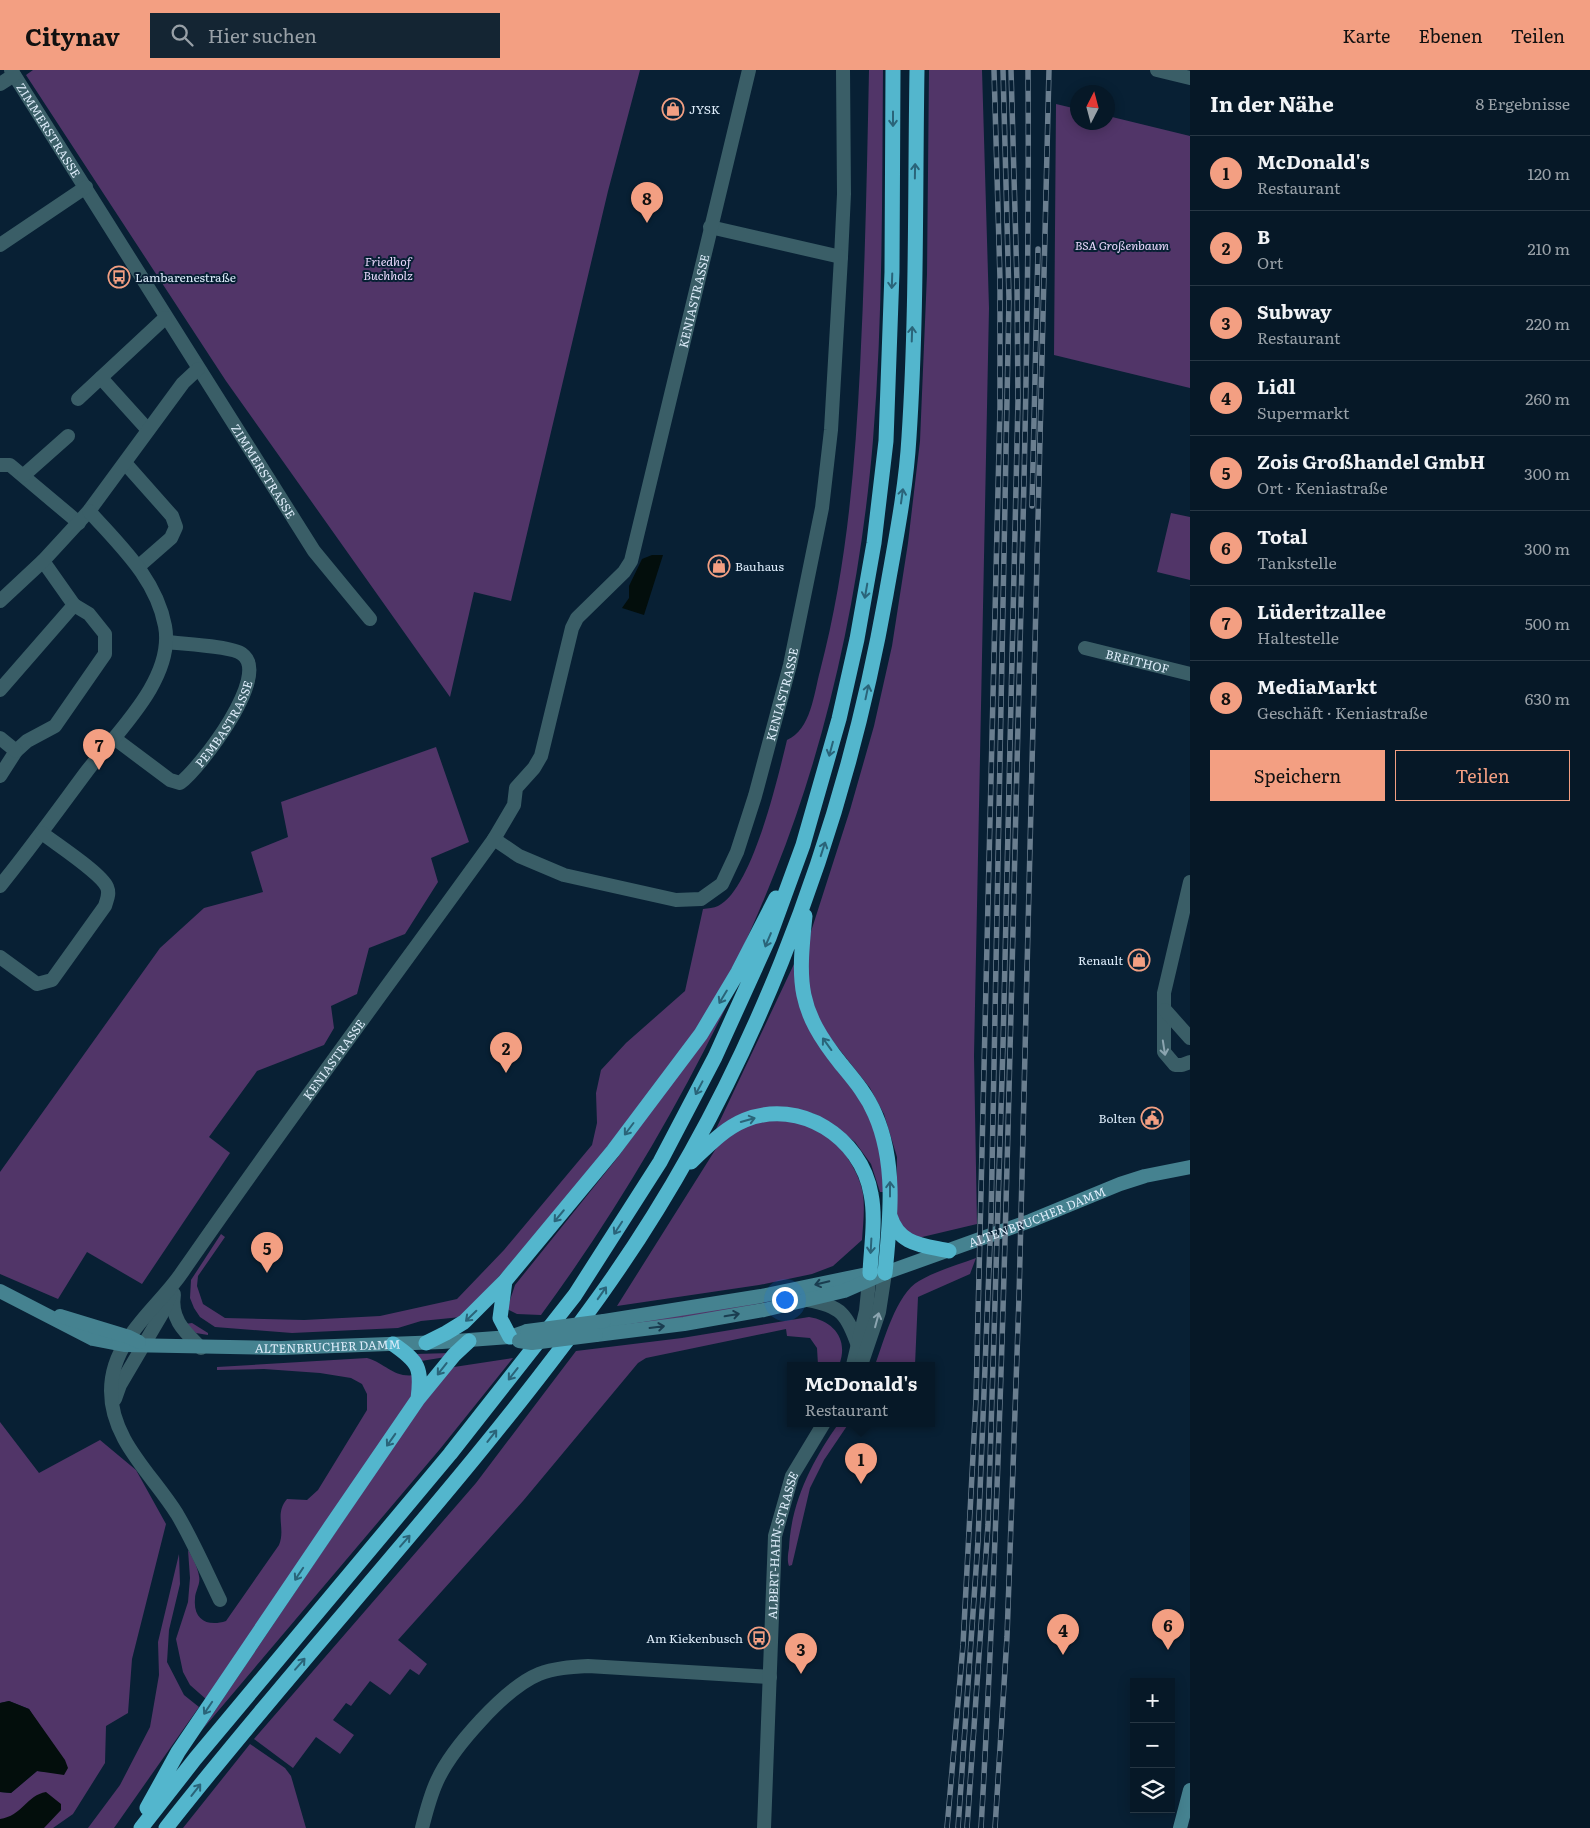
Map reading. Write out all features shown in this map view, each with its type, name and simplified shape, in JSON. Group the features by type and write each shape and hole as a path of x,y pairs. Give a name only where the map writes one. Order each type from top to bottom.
{"highway":[{"path":"141,1828 200,1752 450,1454 575,1295 660,1162 715,1058 769,938 803,846 839,719 857,639 874,543 886,441 892,272 893,70"},
{"path":"166,1828 276,1692 462,1475 598,1298 682,1170 736,1066 808,895 860,723 895,544 909,442 917,70"},
{"path":"426,1343 464,1322 505,1281 613,1151 701,1034 738,972 803,846"},
{"path":"808,895 800,972 802,994 815,1028 864,1092 876,1116 888,1158 890,1183 885,1272"},
{"path":"682,1170 726,1130 746,1120 789,1115 826,1126 852,1149 864,1168 871,1194 870,1277"},
{"path":"889,1212 893,1226 907,1240 949,1251"},
{"path":"505,1281 500,1318 519,1337"},
{"path":"136,1828 178,1752 418,1400 454,1355 469,1341"},
{"path":"393,1344 411,1357 419,1368 418,1400"}],"main road":[{"name":"ALTENBRUCHER DAMM","path":"0,1290 93,1339 127,1341 144,1345 201,1348 281,1348 426,1343 519,1337 870,1277 949,1251 1120,1184 1146,1176 1190,1167"},
{"name":"ALTENBRUCHER DAMM","path":"519,1337 532,1343 684,1324 808,1300 844,1291 870,1277"},
{"path":"1180,1828 1190,1790"}],"street":[{"name":"KENIASTRASSE","path":"127,1341 176,1282 295,1112 494,839 514,805 516,788 534,768 541,756 572,628 577,618 624,572 631,560 749,70"},
{"name":"KENIASTRASSE","path":"494,839 519,856 564,875 676,900 701,899 722,884 737,852 755,796 790,665 822,508 831,430 841,257 844,184 843,70"},
{"path":"1157,70 1190,78"},
{"path":"0,84 12,72"},
{"name":"ZIMMERSTRASSE","path":"12,72 86,187 165,318 314,550 370,619"},
{"path":"0,244 86,187"},
{"path":"710,227 841,257"},
{"path":"78,399 165,318"},
{"path":"0,601 43,561 79,523 183,383 198,369"},
{"path":"101,378 148,430"},
{"path":"24,475 68,436"},
{"path":"125,463 172,516 176,527 171,538 139,566"},
{"path":"0,465 10,465 24,475 79,523"},
{"path":"0,886 143,700 161,663 166,642 166,627 158,602 139,566 89,511"},
{"path":"0,776 16,751 27,741 55,726 105,654 105,634 89,614 74,605 43,561"},
{"path":"0,690 74,605"},
{"name":"PEMBASTRASSE","path":"114,738 170,780 180,783 190,776 214,748 240,703 250,668 249,661 242,654 231,650 166,642"},
{"name":"BREITHOF","path":"1085,648 1190,674"},
{"path":"0,738 16,751"},
{"path":"0,957 37,984 52,980 105,906 109,896 108,889 100,878 42,833"},
{"path":"1190,882 1164,993 1164,1052 1175,1065 1190,1062"},
{"path":"1165,1010 1190,1038"},
{"path":"862,1362 879,1312 885,1272"},
{"path":"854,1362 870,1277"},
{"name":"KENIASTRASSE","path":"144,1345 163,1312 176,1282"},
{"name":"KENIASTRASSE","path":"176,1282 172,1307 177,1322 201,1348"},
{"path":"808,1300 830,1305 842,1312 848,1320 858,1346"},
{"path":"127,1341 112,1379 113,1407 119,1430 177,1514 220,1600"},
{"path":"113,1407 120,1385 144,1345"},
{"name":"ALBERT-HAHN-STRASSE","path":"764,1828 775,1536 792,1476 822,1427"},
{"path":"422,1828 438,1779 454,1753 506,1694 538,1675 565,1668 588,1666 770,1677"}],"green space":[{"name":"Friedhof Buchholz","path":"33,70 640,70 608,191 511,601 474,592 450,697 226,381 26,75"},
{"path":"869,70 883,70 879,348 868,494 851,605 827,714 794,821 749,934 720,994 697,1032 674,1063 592,1166 550,1218 461,1317 421,1321 398,1328 292,1333 215,1327 200,1317 194,1308 190,1298 191,1280 221,1234 225,1237 198,1276 197,1286 203,1304 225,1318 304,1320 380,1316 457,1299 504,1250 592,1145 597,1123 596,1093 601,1070 626,1043 685,991 703,909 718,906 730,896 742,879 762,831 787,740 801,728 810,710 837,596 848,521 858,406 865,257"},
{"path":"929,70 982,70 989,308 974,1056 977,1224 918,1238 902,1229 896,1213 897,1157 884,1114 870,1088 820,1025 808,993 807,944 850,810 874,726 892,646 908,543 920,441 927,274"},
{"name":"BSA Großenbaum","path":"1056,104 1070,107 1070,130 1115,130 1115,118 1190,136 1190,388 1054,355"},
{"path":"1171,513 1190,517 1190,580 1157,572"},
{"path":"436,747 469,842 431,858 438,882 405,934 369,948 357,994 331,1006 334,1028 324,1045 257,1071 209,1137 230,1153 142,1284 87,1252 58,1299 0,1274 0,1172 160,948 204,908 263,892 251,852 288,837 281,802"},
{"path":"794,964 795,972 871,1119 882,1159 883,1192 880,1192 871,1164 855,1142 829,1122 812,1113 716,1129"},
{"path":"728,1003 665,1124 618,1202 568,1278 541,1315 517,1314 507,1309 515,1285 618,1157"},
{"path":"769,1120 782,1120 810,1125 829,1136 842,1150 858,1177 863,1194 862,1240 833,1266 812,1274 759,1285 617,1306 717,1147 728,1136 740,1129"},
{"path":"976,1258 970,1274 918,1297 915,1362 876,1362 897,1307 904,1296 919,1281 947,1268"},
{"path":"837,1285 750,1306 691,1317 603,1327"},
{"path":"809,1317 818,1319 832,1327 840,1340 842,1356 840,1362 818,1362 817,1348 810,1338 787,1336 786,1329 646,1358 638,1363 523,1501 398,1640 427,1664 419,1675 410,1669 390,1695 370,1681 351,1706 346,1703 333,1720 354,1735 340,1754 316,1737 293,1768 254,1739 476,1483 576,1351 682,1338"},
{"path":"192,1323 208,1333 208,1335 196,1333 185,1324"},
{"path":"451,1353 446,1357 421,1361 416,1354"},
{"path":"367,1358 395,1373 415,1375 415,1395 207,1700 190,1685 183,1672 176,1639 188,1602 190,1578 188,1550 195,1562 199,1576 195,1599 196,1612 199,1617 208,1622 219,1623 226,1621 279,1545 281,1539 281,1510 287,1499 307,1500 318,1490 367,1410 367,1394 362,1384 351,1378 320,1373 264,1369 217,1370 217,1367"},
{"path":"513,1358 440,1449 202,1730 422,1404 446,1373 454,1367"},
{"path":"0,1422 39,1473 100,1440 136,1470 166,1524 132,1659 128,1713 106,1726 105,1763 73,1814 53,1828 0,1828 0,1792 11,1793 37,1771 47,1772 45,1734 29,1709 9,1701 0,1703"},
{"path":"836,1427 846,1427 824,1460 810,1488 792,1565 789,1566 788,1557 794,1514 812,1466"},
{"path":"179,1554 180,1584 169,1630 167,1662 184,1695 199,1707 114,1828 88,1828 120,1785 150,1727 159,1675 158,1642"},
{"path":"250,1744 285,1768 291,1776 306,1828 183,1828"}],"shaded area":[{"path":"652,555 663,555 644,615 622,608 629,598 629,586 642,559"},
{"path":"9,1701 29,1709 65,1760 68,1768 64,1775 37,1771 11,1793 0,1792 0,1703"},
{"path":"46,1792 61,1804 61,1810 44,1828 0,1828 0,1819 14,1814 34,1797"}],"railway":[{"path":"947,1828 963,1645 976,1399 1000,407 1000,279 994,70"},
{"path":"958,1828 978,1541 991,1219 1009,298 1003,70"},
{"path":"967,1828 988,1525 1003,1046 1018,401 1011,70"},
{"path":"981,1828 993,1583 1006,1216 1028,264 1028,70"},
{"path":"995,1828 1007,1637 1019,1298 1049,70"},
{"path":"1032,506 1038,249"}],"place":[{"name":"JYSK","path":"673,109"},
{"name":"MediaMarkt","path":"647,223"},
{"name":"Lambarenestraße","path":"119,277"},
{"name":"Bauhaus","path":"719,566"},
{"name":"Lüderitzallee","path":"99,770"},
{"name":"Renault","path":"1139,960"},
{"name":"B","path":"506,1073"},
{"name":"Bolten","path":"1152,1118"},
{"name":"Zois Großhandel GmbH","path":"267,1273"},
{"name":"McDonald's","path":"861,1484"},
{"name":"Am Kiekenbusch","path":"759,1638"},
{"name":"Total","path":"1168,1650"},
{"name":"Lidl","path":"1063,1655"},
{"name":"Subway","path":"801,1674"}]}
